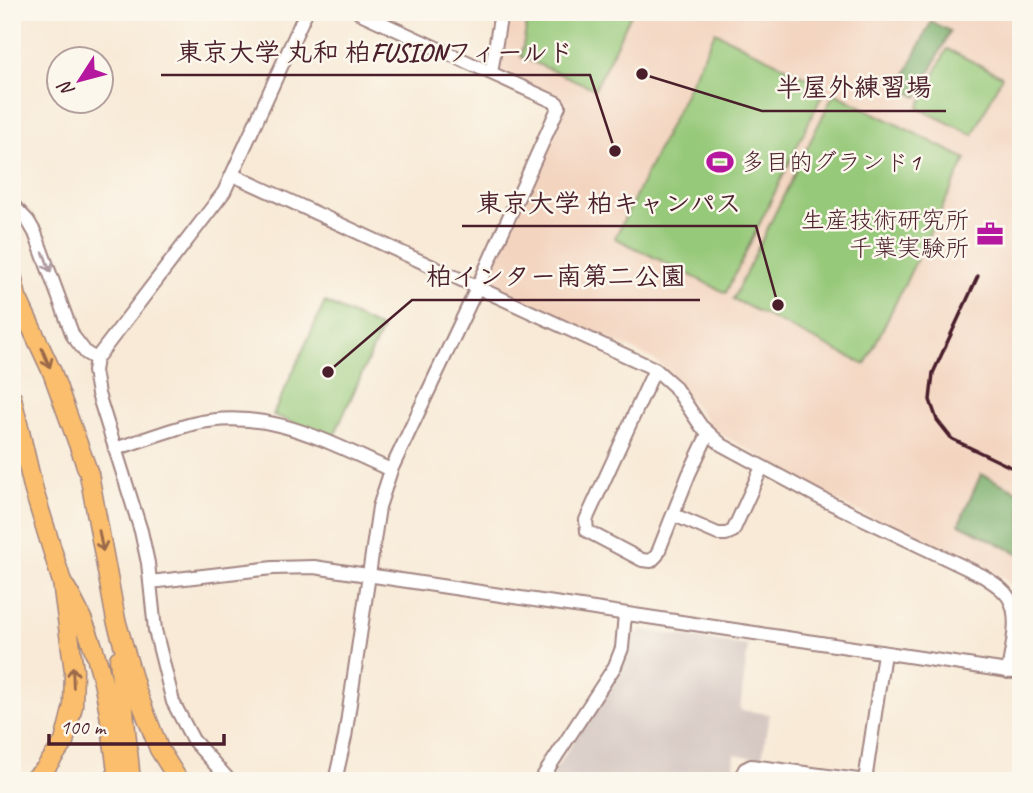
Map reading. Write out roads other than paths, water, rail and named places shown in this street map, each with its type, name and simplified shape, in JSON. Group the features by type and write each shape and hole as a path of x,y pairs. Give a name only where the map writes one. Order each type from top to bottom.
{"highway":[{"path":"12,275 15,294 52,372 89,474 116,620 131,781"},
{"path":"12,398 34,491 62,582 74,671 73,706 64,742 44,770 32,781"},
{"path":"62,582 88,631 105,682 118,781"},
{"path":"116,620 150,729 179,781"}],"street":[{"path":"230,781 192,740 173,702 155,630 141,531 94,371 96,359 224,192 306,12"},
{"path":"335,781 345,737 379,507 391,470 559,106 358,12"},
{"path":"491,73 501,12"},
{"path":"150,582 273,568 314,567 1014,672 1014,610 1010,598 1001,588 983,576 822,499 722,446 708,434 674,386 655,369 233,175"},
{"path":"12,204 28,220 35,233 73,336 86,353 96,359"},
{"path":"655,369 586,520 585,528 590,534 642,560 651,561 657,555 708,434"},
{"path":"115,449 192,424 234,418 251,419 295,428 391,470"},
{"path":"674,515 718,534 733,531 762,467"},
{"path":"540,781 615,666 622,648 625,614"},
{"path":"739,781 745,769 751,766 866,781 884,653"}],"railway":[{"path":"978,276 933,373 930,400 937,420 952,439 1021,472"}],"place":[{"name":"半屋外練習場","path":"642,74"},
{"name":"東京大学 丸和 柏FUSIONフィールド","path":"615,151"},
{"name":"多目的グランド1","path":"720,162"},
{"name":"生産技術研究所 千葉実験所","path":"990,234"},
{"name":"東京大学 柏キャンパス","path":"778,305"},
{"name":"柏インター南第二公園","path":"328,372"}]}
